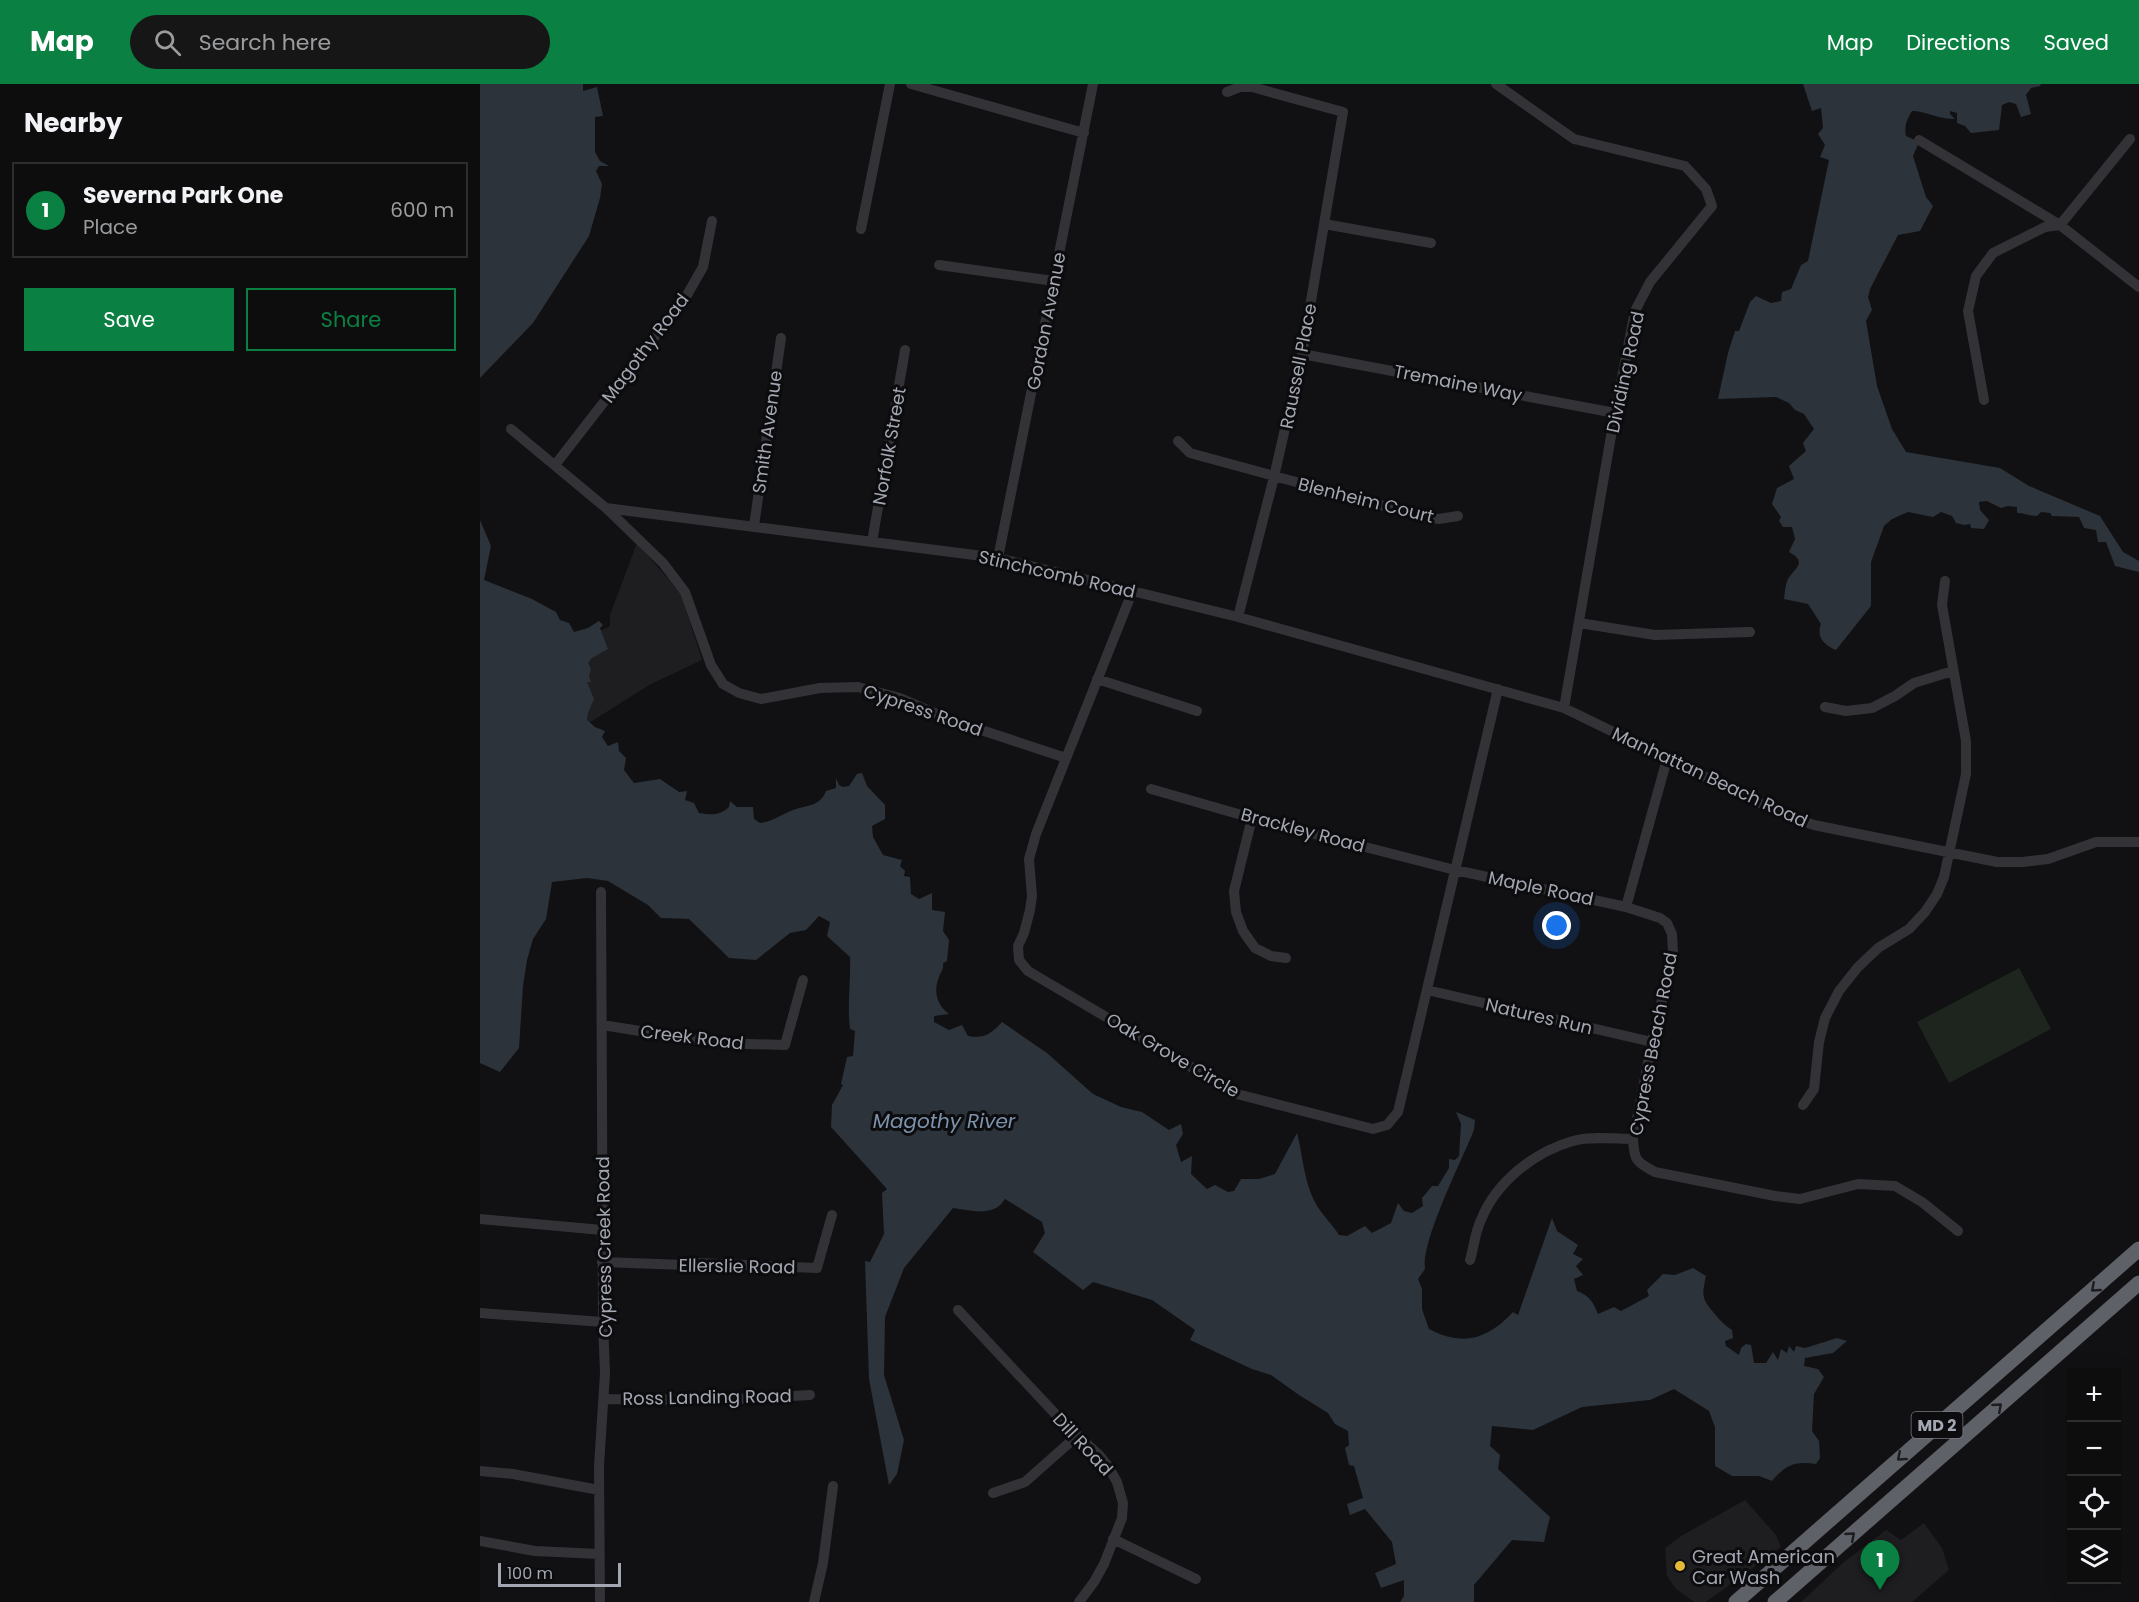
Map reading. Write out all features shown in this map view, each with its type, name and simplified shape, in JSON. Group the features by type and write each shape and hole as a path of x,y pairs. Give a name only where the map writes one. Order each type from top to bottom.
{"highway":[{"name":"MD 2","path":"1736,1602 2139,1249"},
{"name":"MD 2","path":"1775,1602 2139,1284"}],"street":[{"path":"861,229 890,84"},
{"path":"911,84 1084,133"},
{"name":"Gordon Avenue","path":"998,558 1093,84"},
{"name":"Dividing Road","path":"1496,84 1574,139 1685,166 1706,189 1712,206 1650,282 1635,311 1615,412 1564,708"},
{"name":"Raussell Place","path":"1227,92 1240,87 1252,87 1343,112 1302,354 1274,477 1238,617"},
{"path":"1984,400 1968,311 1976,276 1993,253 2045,227 2060,225 2130,139"},
{"path":"1919,140 2060,225 2139,287"},
{"name":"Magothy Road","path":"555,465 687,295 703,267 712,221"},
{"path":"1324,224 1431,243"},
{"path":"939,265 1054,281"},
{"name":"Smith Avenue","path":"754,526 781,338"},
{"name":"Norfolk Street","path":"872,542 905,350"},
{"name":"Tremaine Way","path":"1302,354 1615,412"},
{"name":"Cypress Road","path":"511,429 606,508 663,563 685,592 711,665 723,684 739,693 761,699 819,688 858,687 900,698 951,720 1066,758"},
{"name":"Blenheim Court","path":"1178,441 1190,453 1274,477 1424,517 1439,519 1458,516"},
{"name":"Stinchcomb Road","path":"606,508 998,558 1238,617 1498,689"},
{"path":"1803,1105 1814,1089 1819,1042 1825,1018 1839,991 1858,967 1878,948 1908,929 1925,912 1937,894 1944,876 1966,774 1966,741 1942,605 1945,581"},
{"name":"Oak Grove Circle","path":"1134,590 1036,834 1029,859 1032,896 1024,933 1017,946 1019,960 1028,971 1237,1094 1372,1129 1387,1125 1398,1112 1498,689"},
{"path":"1579,622 1655,635 1750,632"},
{"path":"1825,707 1846,711 1872,708 1914,683 1953,671"},
{"path":"1097,679 1197,711"},
{"name":"Manhattan Beach Road","path":"1498,689 1564,708 1780,813 1814,825 1997,862 2053,858 2096,842 2139,842"},
{"path":"1626,907 1667,759"},
{"name":"Brackley Road","path":"1151,789 1252,818 1455,870"},
{"path":"1252,818 1234,891 1236,912 1243,931 1255,948 1271,956 1286,958"},
{"name":"Maple Road","path":"1455,870 1626,907"},
{"name":"Cypress Creek Road","path":"600,1602 599,1490 605,1399 602,1230 602,892"},
{"name":"Cypress Beach Road","path":"1626,907 1660,918 1667,923 1672,934 1672,953 1633,1139 1634,1155 1642,1166 1655,1172 1800,1199 1858,1185 1895,1186 1922,1202 1958,1231"},
{"name":"Creek Road","path":"602,1025 716,1043 785,1046 803,980"},
{"name":"Natures Run","path":"1426,990 1652,1042"},
{"path":"1470,1260 1480,1220 1496,1191 1518,1170 1545,1153 1574,1140 1633,1139"},
{"name":"Ellerslie Road","path":"603,1262 818,1268 832,1215"},
{"path":"480,1220 602,1230"},
{"name":"Dill Road","path":"958,1310 1108,1466 1121,1493 1122,1518 1104,1564 1094,1582 1078,1602"},
{"path":"480,1313 603,1322"},
{"name":"Ross Landing Road","path":"605,1399 721,1400 810,1395"},
{"path":"993,1492 1025,1482 1077,1436"},
{"path":"480,1471 513,1474 599,1490"},
{"path":"814,1602 823,1563 833,1486"},
{"path":"1113,1539 1196,1579"},
{"path":"480,1541 535,1551 600,1554"}],"shaded area":[{"path":"637,543 681,594 702,660 651,684 565,738 496,684 610,626 610,615"},
{"path":"2019,968 2051,1029 1949,1083 1917,1022"},
{"path":"1745,1500 1776,1535 1781,1547 1706,1602 1694,1602 1676,1589 1667,1576 1665,1548 1681,1536"},
{"path":"1924,1523 1942,1548 1949,1570 1912,1602 1801,1602 1844,1562 1886,1530 1901,1540"}],"water":[{"path":"480,84 583,84 583,91 597,87 603,116 595,117 595,152 600,161 609,166 599,166 596,171 602,184 589,236 533,323 480,378"},
{"path":"1803,84 2041,84 2031,88 2026,95 2031,114 2021,117 2016,104 2009,102 2002,105 1999,130 1971,133 1965,126 1957,123 1957,113 1950,111 1955,119 1917,111 1912,111 1910,114 1907,120 1906,136 1919,142 1913,156 1926,197 1933,206 1920,231 1898,235 1870,289 1868,297 1872,310 1866,321 1877,386 1892,429 1906,452 2000,468 2029,486 2100,516 2123,552 2139,561 2139,572 2115,566 2106,542 2098,542 2096,530 2084,528 2079,517 2052,516 2050,513 2041,512 2037,516 2031,516 2017,513 2017,507 2001,508 1987,501 1979,502 1980,510 1989,520 1984,529 1971,528 1970,524 1956,523 1952,516 1941,512 1933,517 1908,512 1892,519 1884,526 1871,562 1871,606 1836,650 1828,646 1820,637 1821,624 1808,604 1784,599 1787,581 1799,562 1789,552 1795,539 1792,527 1783,527 1779,521 1781,517 1772,504 1777,488 1794,479 1789,466 1806,451 1803,443 1814,429 1804,414 1776,397 1718,399 1735,331 1739,331 1750,302 1756,296 1771,303 1781,301 1782,292 1791,289 1801,265 1808,261 1829,160 1820,157 1825,145 1818,134 1823,128 1821,108 1812,111"},
{"name":"Magothy River","path":"480,520 491,546 484,580 532,599 556,612 560,620 569,623 574,632 588,628 599,621 603,625 600,628 608,649 592,658 588,663 591,669 589,676 591,682 587,682 594,699 587,720 595,727 605,731 602,737 608,746 618,742 619,751 626,758 624,770 634,783 660,779 679,792 687,791 685,800 694,803 699,813 719,813 729,807 730,801 737,807 753,807 754,819 760,823 816,803 826,791 836,788 836,778 839,785 849,786 857,774 862,773 867,786 885,805 885,819 872,826 873,837 883,855 902,860 900,866 905,871 904,876 910,877 911,894 919,899 932,893 932,910 945,912 943,931 949,940 947,961 943,963 936,993 942,1007 949,1014 934,1016 934,1022 949,1030 962,1025 968,1036 979,1037 991,1032 1002,1022 1047,1053 1093,1094 1121,1107 1142,1112 1169,1130 1181,1124 1183,1134 1176,1145 1181,1162 1192,1156 1191,1174 1207,1189 1215,1185 1228,1192 1234,1191 1241,1179 1259,1179 1275,1174 1297,1133 1311,1195 1339,1235 1347,1236 1365,1226 1372,1233 1391,1223 1398,1203 1404,1211 1412,1213 1423,1206 1422,1198 1432,1186 1438,1186 1449,1168 1449,1159 1455,1160 1459,1156 1461,1124 1456,1112 1475,1120 1474,1130 1429,1240 1425,1269 1418,1279 1422,1289 1422,1309 1429,1329 1441,1335 1464,1339 1494,1329 1513,1312 1518,1315 1552,1218 1557,1231 1578,1245 1573,1254 1583,1259 1576,1266 1583,1275 1574,1279 1577,1291 1590,1300 1598,1314 1614,1307 1621,1311 1649,1296 1647,1290 1663,1274 1675,1275 1693,1268 1706,1276 1703,1292 1707,1304 1732,1330 1733,1338 1725,1341 1726,1346 1739,1355 1741,1348 1746,1344 1751,1345 1754,1363 1766,1363 1773,1352 1778,1360 1781,1349 1787,1353 1789,1346 1794,1352 1796,1346 1805,1348 1837,1338 1847,1341 1833,1353 1805,1358 1804,1366 1818,1369 1824,1377 1814,1394 1812,1431 1819,1441 1820,1458 1816,1464 1791,1465 1772,1481 1759,1476 1732,1476 1715,1466 1715,1427 1709,1411 1674,1389 1650,1400 1582,1407 1533,1430 1492,1426 1490,1446 1500,1455 1498,1469 1550,1517 1544,1542 1512,1540 1474,1585 1474,1602 1400,1602 1404,1596 1404,1580 1381,1588 1375,1573 1396,1564 1392,1542 1365,1509 1350,1515 1347,1504 1363,1498 1354,1466 1349,1465 1345,1448 1349,1445 1348,1431 1335,1424 1328,1413 1271,1375 1252,1369 1190,1340 1195,1330 1152,1300 1093,1282 1083,1290 1033,1252 1045,1233 1042,1222 1005,1199 995,1209 988,1211 953,1208 904,1268 885,1317 884,1375 904,1440 897,1474 889,1485 869,1379 865,1261 870,1262 884,1234 882,1193 887,1189 831,1127 832,1105 843,1085 841,1084 847,1057 853,1056 855,1031 850,1029 849,1020 850,957 827,936 830,922 819,916 806,930 790,933 756,960 729,958 689,919 661,918 648,905 608,881 587,878 552,882 546,919 533,939 527,960 519,1048 500,1072 480,1063"}],"place":[{"name":"Great American Car Wash","path":"1680,1566"},
{"name":"Severna Park One","path":"1880,1590"}]}
